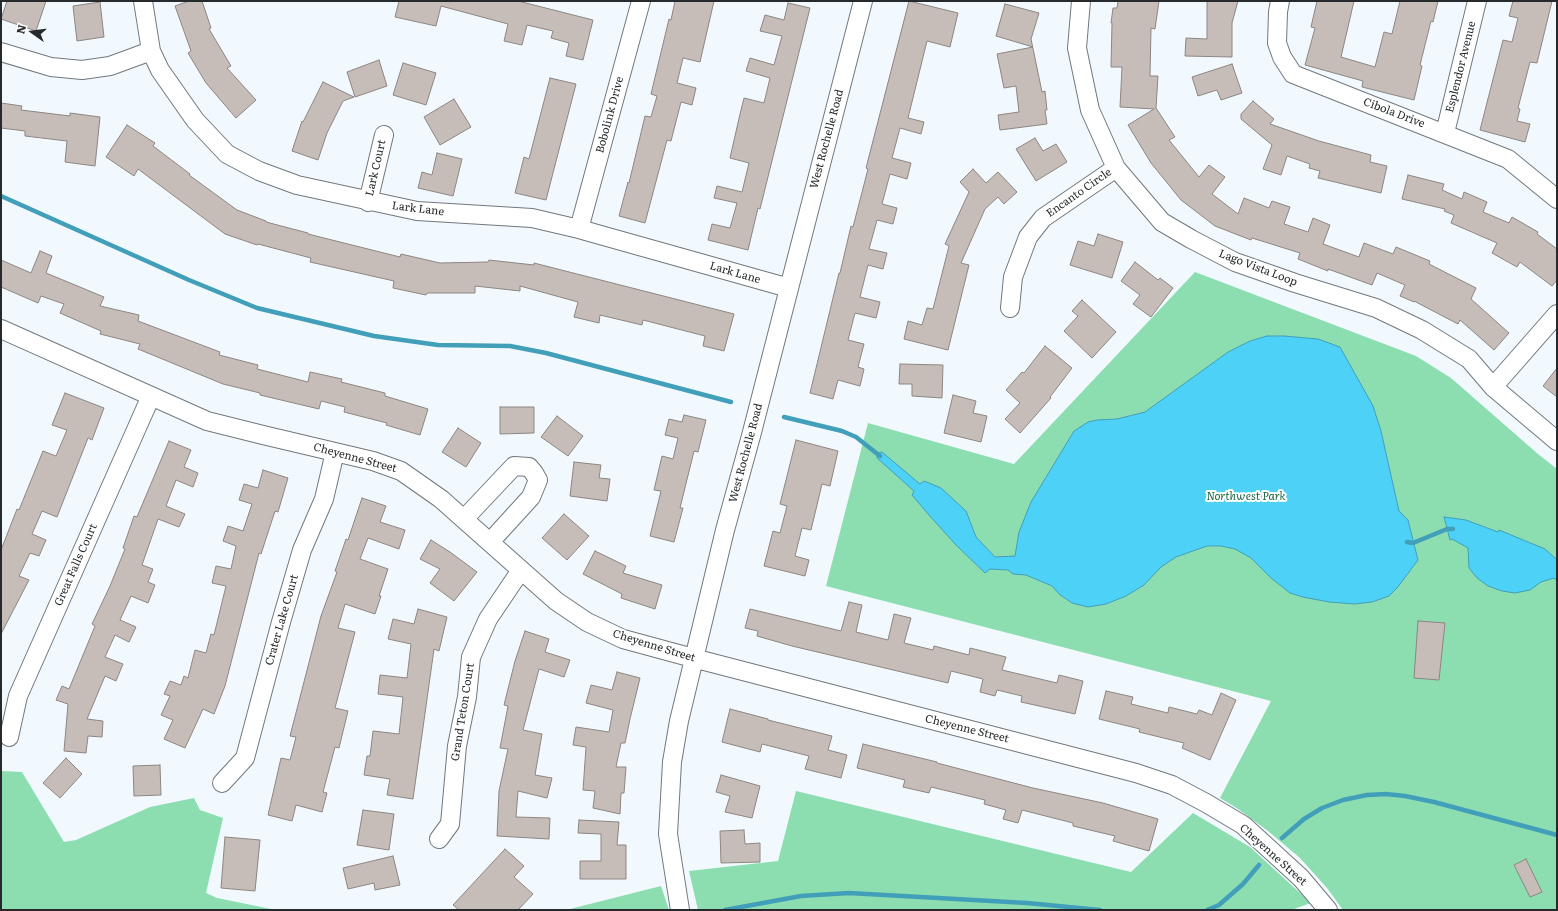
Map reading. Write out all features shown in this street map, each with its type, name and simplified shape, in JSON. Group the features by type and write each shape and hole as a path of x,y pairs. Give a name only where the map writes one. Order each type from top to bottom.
{"street":[{"name":"Lark Lane","path":"143,1 151,51 160,70 195,120 227,154 259,171 297,185 417,212 532,218 578,229 789,288"},
{"name":"Bobolink Drive","path":"578,229 641,1"},
{"name":"West Rochelle Road","path":"680,910 668,834 672,762 679,721 725,530 751,436 863,1"},
{"name":"Lago Vista Loop","path":"1081,1 1077,48 1090,110 1116,168 1162,222 1191,240 1235,262 1295,283 1376,308 1422,330 1469,359 1493,387 1557,441"},
{"name":"Cibola Drive","path":"1280,1 1278,12 1277,43 1282,58 1293,74 1508,159 1557,199"},
{"name":"Esplendor Avenue","path":"1445,133 1477,1"},
{"path":"1,52 51,67 82,70 110,66 151,51"},
{"name":"Lark Court","path":"368,202 384,135"},
{"name":"Encanto Circle","path":"1010,308 1013,277 1028,237 1043,218 1116,168"},
{"path":"1493,387 1557,314"},
{"name":"Cheyenne Street","path":"1,328 208,421 373,461 401,471 442,499 556,601 586,622 622,639 1136,773 1172,785 1206,803 1243,826 1301,878 1328,910"},
{"name":"Great Falls Court","path":"9,737 18,696 151,396"},
{"name":"Crater Lake Court","path":"222,783 245,758 302,550 324,499 335,452"},
{"path":"464,519 514,466 529,467 538,480 531,497 490,542"},
{"name":"Grand Teton Court","path":"439,839 450,824 457,746 467,697 471,657 488,619 522,570"}],"green space":[{"name":"Northwest Park","path":"1195,272 1416,356 1451,378 1557,469 1557,910 1343,910 1327,888 1300,858 1268,831 1220,798 1271,701 826,586 868,423 1014,464"},
{"path":"1,771 22,772 64,842 76,840 150,807 194,798 200,810 223,818 206,893 217,898 276,910 1,910"},
{"path":"796,791 1131,872 1193,813 1250,847 1311,903 1291,910 698,910 689,871 778,861"},
{"path":"661,886 669,910 566,910"}],"water":[{"path":"1267,336 1318,339 1340,347 1373,406 1381,431 1399,511 1408,520 1418,560 1397,588 1389,596 1372,602 1355,604 1329,602 1303,597 1290,593 1271,578 1251,558 1235,549 1221,546 1207,546 1176,557 1161,567 1144,585 1126,596 1106,604 1088,607 1072,603 1059,594 1052,586 1026,575 1013,574 1008,570 990,569 985,573 956,545 929,515 912,495 914,491 877,458 877,453 882,452 920,484 924,481 941,488 966,511 976,537 995,557 1015,556 1019,532 1031,502 1074,431 1088,422 1117,419 1145,412 1228,352 1250,341"},
{"path":"1444,517 1466,520 1498,532 1499,530 1545,549 1557,560 1557,581 1554,578 1541,582 1530,590 1515,593 1502,591 1488,586 1477,578 1469,568 1468,548 1452,539 1450,540"}],"building":[{"path":"7,1 46,1 36,31 1,19"},
{"path":"189,1 202,1 211,28 209,29 231,66 227,68 256,100 236,118 206,83 188,53 191,51 175,6"},
{"path":"399,1 518,1 593,20 583,60 566,56 569,43 551,38 553,31 527,25 522,45 504,41 508,24 441,6 436,26 395,17"},
{"path":"675,1 714,1 700,62 683,58 677,83 696,88 692,105 681,102 671,141 667,140 645,223 619,216 628,182 629,183 645,116 651,117 657,96 651,94 669,19 671,20"},
{"path":"909,1 958,13 950,47 927,41 908,118 924,122 921,134 900,128 892,158 911,163 907,179 890,174 882,204 897,208 893,224 877,220 869,249 887,253 883,269 868,265 860,297 880,302 876,318 855,313 848,340 864,344 858,367 864,369 860,386 838,380 833,399 810,393 851,226 853,227 868,169 866,168"},
{"path":"1118,1 1159,1 1155,29 1151,28 1150,76 1158,76 1156,108 1175,137 1169,140 1199,177 1209,165 1225,177 1212,194 1238,214 1244,198 1269,208 1272,201 1290,207 1284,224 1308,232 1313,218 1330,225 1323,244 1359,257 1364,243 1393,254 1396,247 1430,261 1429,264 1476,288 1471,299 1509,333 1494,350 1460,320 1458,324 1414,301 1400,296 1405,285 1377,273 1372,285 1328,269 1328,271 1298,259 1300,253 1252,238 1251,240 1215,226 1181,200 1151,163 1128,125 1154,109 1120,107 1122,67 1111,67 1111,23 1113,8 1117,8"},
{"path":"1207,1 1238,1 1232,23 1232,57 1185,56 1186,38 1207,39"},
{"path":"1317,1 1354,1 1341,57 1375,67 1384,32 1392,34 1400,1 1438,1 1433,22 1431,21 1420,65 1422,66 1414,100 1362,87 1363,81 1305,65 1315,28 1311,27"},
{"path":"1513,1 1552,1 1537,63 1530,62 1518,108 1520,109 1517,121 1530,124 1525,142 1480,130 1503,40 1512,42 1518,18 1509,16"},
{"path":"100,2 104,37 77,41 73,6"},
{"path":"788,3 810,8 760,209 758,208 748,250 708,240 712,224 730,228 737,203 714,198 717,186 742,192 749,163 730,158 740,114 744,98 764,103 770,78 746,71 750,58 774,65 782,36 760,31 765,15 784,20"},
{"path":"1005,4 1039,13 1031,39 1033,47 996,36"},
{"path":"1033,47 1042,92 1045,91 1047,124 1000,130 998,115 1019,112 1016,86 1004,88 997,54"},
{"path":"379,60 387,86 355,97 347,72"},
{"path":"403,63 436,73 426,105 393,95"},
{"path":"1232,64 1242,93 1221,100 1217,90 1198,96 1192,77"},
{"path":"550,78 576,84 546,200 515,193 524,157 529,159"},
{"path":"323,82 354,97 343,101 327,133 318,160 292,151 302,121 303,122"},
{"path":"454,99 471,127 440,145 424,117"},
{"path":"1253,101 1274,119 1270,124 1319,141 1371,155 1370,162 1387,166 1381,193 1318,178 1320,171 1309,168 1310,164 1287,156 1281,175 1263,169 1272,145 1241,119 1241,114"},
{"path":"1,103 22,106 21,110 70,116 70,113 100,117 95,166 65,162 67,141 25,136 25,131 1,128"},
{"path":"127,125 155,143 153,146 190,174 189,175 237,210 266,222 400,257 401,254 440,263 488,262 489,260 534,265 534,263 734,314 724,351 703,346 705,336 643,320 642,325 600,315 599,323 574,317 578,302 520,286 520,291 475,286 475,293 427,293 426,295 393,288 394,281 310,262 311,258 258,244 257,245 225,234 138,169 134,176 106,157"},
{"path":"1035,138 1043,151 1056,144 1067,162 1036,181 1016,149"},
{"path":"437,153 462,159 453,196 418,188 422,172 432,175"},
{"path":"973,169 986,183 998,172 1017,192 1004,204 998,197 985,209 961,263 969,265 948,350 904,339 908,321 922,325 927,308 933,309 949,246 945,244 969,192 960,182"},
{"path":"1408,175 1444,184 1442,190 1462,199 1464,192 1487,202 1483,212 1509,223 1512,217 1538,232 1537,234 1557,249 1557,280 1552,286 1520,262 1517,267 1492,253 1497,243 1451,223 1454,215 1444,211 1445,209 1402,199"},
{"path":"1098,234 1123,242 1112,278 1070,265 1078,241 1094,246"},
{"path":"40,251 52,256 46,273 104,297 100,306 139,315 138,321 220,352 219,355 258,365 257,369 308,382 310,372 342,379 341,382 385,393 385,396 428,409 420,435 386,425 387,423 344,412 345,407 321,401 319,409 260,395 260,393 223,384 138,349 140,344 100,334 101,331 60,313 64,304 41,296 38,303 1,287 1,260 31,273"},
{"path":"1135,262 1158,280 1160,278 1173,288 1151,317 1133,304 1140,295 1121,281"},
{"path":"1082,300 1116,332 1092,358 1064,331 1078,316 1072,311"},
{"path":"1045,346 1072,368 1050,397 1051,398 1020,433 1005,419 1020,403 1006,390 1022,372 1024,373"},
{"path":"900,364 943,365 942,398 912,396 912,384 899,384"},
{"path":"1557,368 1557,397 1543,386"},
{"path":"65,393 104,408 92,440 88,438 57,517 42,511 32,534 46,540 39,556 30,553 19,576 29,580 1,634 1,550 17,509 19,510 43,451 56,456 67,430 52,425"},
{"path":"953,395 976,401 973,413 987,416 981,442 944,433"},
{"path":"500,407 534,407 534,433 500,434"},
{"path":"684,415 706,420 698,452 694,451 680,508 683,508 674,542 650,536 661,491 654,490 662,456 673,459 678,438 665,435 669,419 682,422"},
{"path":"557,416 583,436 568,456 541,437"},
{"path":"458,428 481,443 466,467 442,452"},
{"path":"796,440 838,451 830,486 822,484 811,530 802,528 795,556 809,560 805,576 764,566 773,531 780,533 787,506 780,504"},
{"path":"169,441 191,450 184,467 198,473 193,487 176,480 166,506 185,514 179,527 158,519 142,565 153,569 148,582 155,585 148,603 131,596 120,620 136,627 129,642 115,635 105,657 123,664 116,681 105,676 87,719 103,721 102,737 88,736 86,753 64,751 68,704 56,700 62,686 69,689 95,626 92,624 125,549 123,548 134,516 137,517"},
{"path":"574,462 601,465 599,478 610,479 607,501 570,496"},
{"path":"263,470 288,478 278,512 275,511 261,554 259,553 225,686 214,714 203,709 185,748 164,739 173,720 161,715 170,696 164,694 170,681 181,685 184,676 188,678 195,650 206,653 211,634 214,635 226,586 212,583 216,566 231,569 236,546 223,541 228,526 243,531 252,504 239,500 244,484 258,488"},
{"path":"362,498 386,506 380,522 405,530 399,549 368,538 360,559 388,569 375,614 345,604 338,628 355,632 335,708 348,711 339,748 335,747 323,792 327,793 322,812 296,805 292,821 268,815 281,758 290,760 296,737 290,736 321,616 337,572 335,571 346,539 348,540"},
{"path":"564,514 589,536 567,560 542,538"},
{"path":"431,540 477,572 454,601 430,583 440,569 420,559"},
{"path":"595,551 626,566 623,573 662,585 655,609 621,598 622,594 583,574"},
{"path":"849,602 862,605 856,632 888,640 894,614 911,618 904,643 933,650 934,646 969,655 970,648 1006,657 1002,670 1057,683 1059,675 1083,681 1075,714 1021,702 1022,696 997,690 995,696 980,692 983,679 951,671 948,683 792,646 757,636 758,631 745,628 750,609 841,631"},
{"path":"418,609 447,617 439,651 434,649 413,799 387,795 390,779 364,775 367,756 370,756 373,731 399,734 403,697 378,694 380,675 407,678 411,644 388,639 393,619 414,624"},
{"path":"1418,621 1445,623 1439,680 1414,678"},
{"path":"525,631 549,639 545,652 570,660 564,677 539,669 523,730 542,734 535,775 552,778 547,798 518,791 516,817 550,818 549,839 497,836 499,791 508,749 500,748 508,706 504,705 515,661"},
{"path":"617,672 640,678 625,743 621,743 616,767 626,767 624,793 621,793 620,814 593,808 595,791 583,790 586,747 573,745 576,727 609,732 613,710 586,703 591,685 612,690"},
{"path":"1106,691 1133,697 1131,704 1168,713 1169,707 1197,714 1199,710 1212,715 1221,693 1236,700 1210,760 1182,748 1184,743 1139,732 1140,729 1099,719"},
{"path":"730,709 832,736 828,750 847,755 841,778 805,769 809,756 762,744 760,752 722,742"},
{"path":"863,744 1033,788 1103,803 1158,819 1149,851 1113,841 1115,836 1073,826 1073,823 1022,810 1018,823 1003,819 1006,810 984,804 985,800 931,787 929,793 903,787 905,780 857,768"},
{"path":"66,758 82,774 60,798 43,783"},
{"path":"160,765 161,795 134,796 133,766"},
{"path":"721,775 760,786 752,818 725,812 730,796 716,792"},
{"path":"363,810 394,814 389,850 357,845"},
{"path":"579,820 619,822 617,845 626,845 626,879 580,879 580,861 601,861 601,834 578,833"},
{"path":"744,830 745,844 760,843 760,862 721,863 720,831"},
{"path":"225,837 260,840 255,891 221,888"},
{"path":"505,849 524,866 514,877 533,894 518,910 459,910 453,905"},
{"path":"393,856 400,885 375,890 374,883 348,889 343,868"},
{"path":"1526,859 1542,892 1530,897 1514,865"}],"waterway":[{"path":"1,196 189,280 257,308 374,336 438,345 510,346 546,353 731,402"},
{"path":"784,417 842,431 856,437 880,456"},
{"path":"1407,542 1413,543 1447,529 1453,529"},
{"path":"1282,838 1304,819 1322,808 1343,800 1367,795 1386,794 1434,802 1557,835"},
{"path":"1207,910 1219,905 1243,884 1259,865"},
{"path":"725,910 801,896 849,893 1027,903 1100,910"}]}
